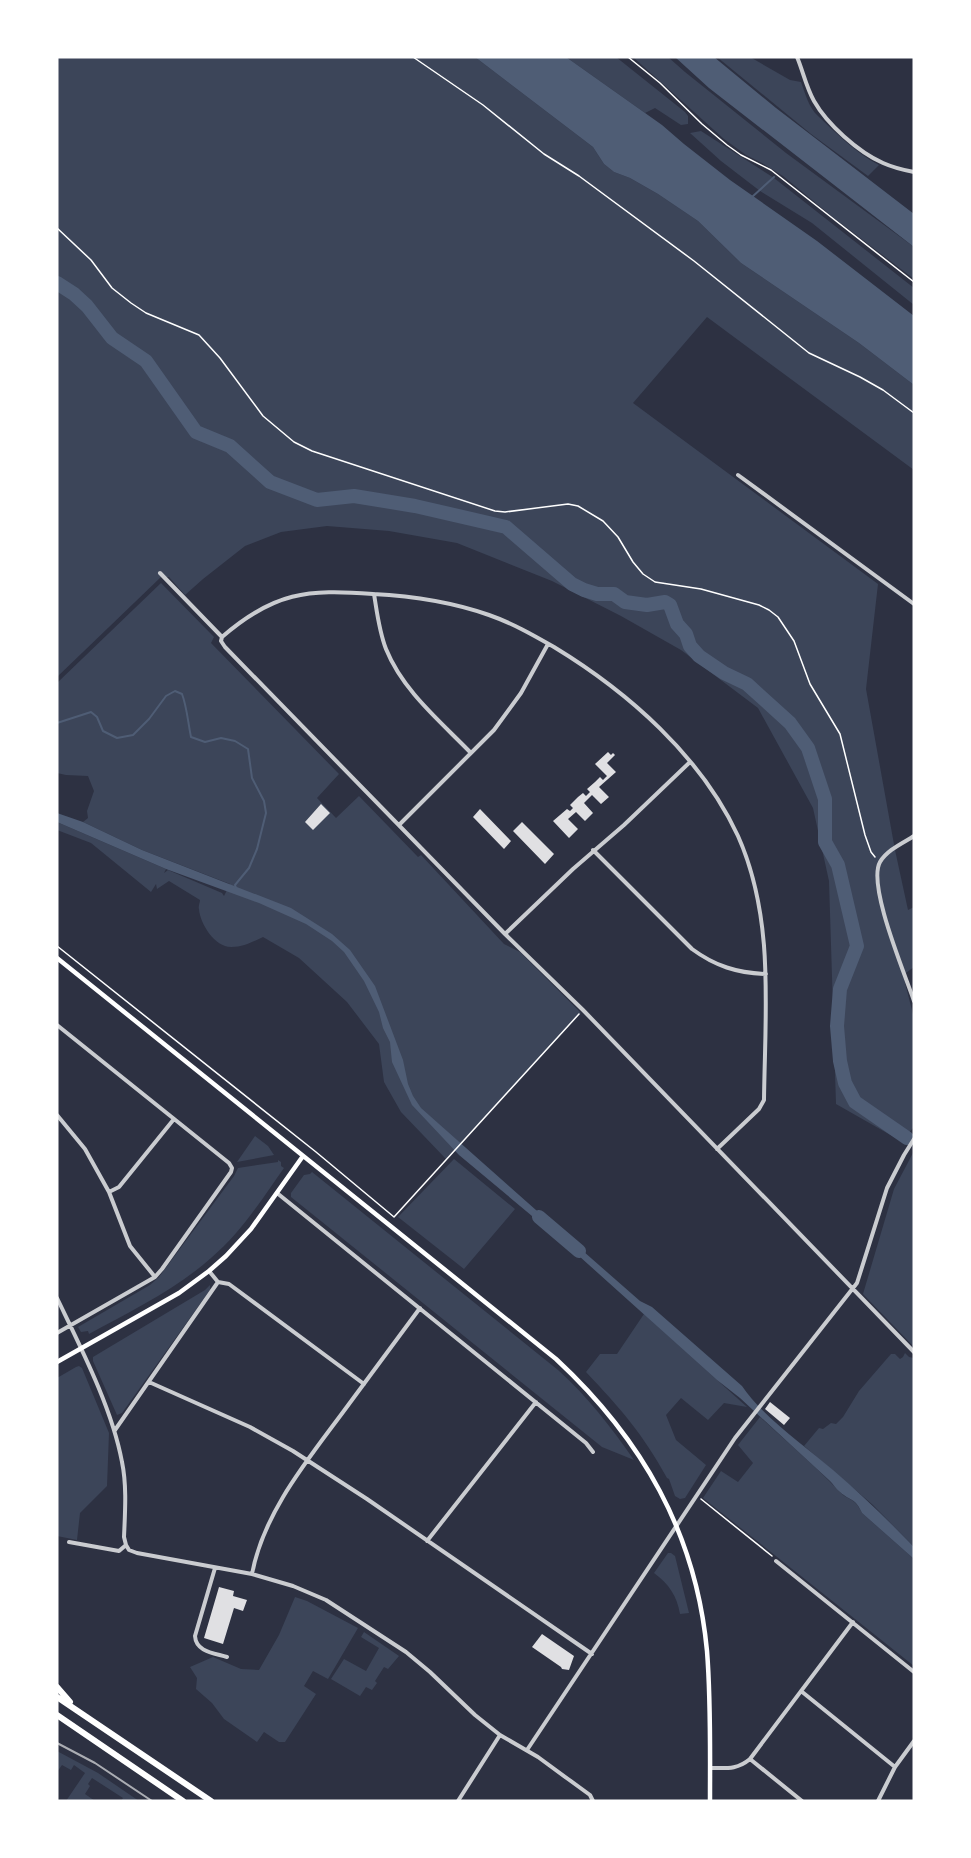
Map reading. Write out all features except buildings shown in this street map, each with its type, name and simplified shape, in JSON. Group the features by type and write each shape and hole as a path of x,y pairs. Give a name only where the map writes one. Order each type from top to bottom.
{"highway":[{"path":"57,1687 74,1708"},
{"path":"57,1696 211,1801"},
{"path":"57,1715 183,1801"}],"main road":[{"path":"57,958 547,1352 581,1382 620,1427 655,1481 687,1555 697,1592 705,1641 708,1680 710,1801"},
{"path":"57,1362 179,1293 208,1271 240,1242 303,1156"}],"street":[{"path":"797,57 810,93 826,118 872,157 914,172"},
{"path":"738,475 914,604"},
{"path":"160,573 222,637 221,641 225,647 583,1010 914,1352"},
{"path":"222,637 260,608 289,597 320,591 396,595 469,608 508,622 585,666 636,706 690,762 723,807 750,868 762,919 766,974 764,1100 759,1108 717,1149"},
{"path":"374,594 379,625 386,648 405,684 471,753"},
{"path":"399,825 503,719 534,672 548,644"},
{"path":"506,934 593,850 624,825 690,762"},
{"path":"914,836 887,854 880,862 877,875 878,889 914,1001"},
{"path":"593,850 692,949 725,968 766,974"},
{"path":"57,1025 229,1163 232,1168 162,1269 154,1277 57,1333"},
{"path":"57,1115 85,1149 110,1192 130,1246 154,1277"},
{"path":"110,1192 119,1187 174,1119"},
{"path":"527,1750 753,1413 853,1290 887,1188 914,1139"},
{"path":"277,1193 536,1402 586,1443 593,1452"},
{"path":"208,1271 218,1282 229,1284 364,1384"},
{"path":"115,1431 218,1282"},
{"path":"57,1298 81,1348 115,1431 123,1465 124,1537 129,1550 252,1574 311,1593 360,1620 419,1662 458,1700 500,1735 527,1750 582,1790 593,1801"},
{"path":"252,1574 268,1526 289,1488 307,1460 420,1308"},
{"path":"149,1382 250,1427 307,1460 592,1654"},
{"path":"427,1541 536,1402"},
{"path":"69,1542 119,1551 126,1545"},
{"path":"776,1561 914,1672"},
{"path":"215,1568 195,1636 196,1645 227,1657"},
{"path":"710,1768 742,1766 750,1759 853,1622"},
{"path":"801,1691 895,1767"},
{"path":"458,1801 500,1735"},
{"path":"878,1801 895,1767 914,1742"},
{"path":"750,1759 802,1801"}],"path":[{"path":"413,57 483,105 544,154 579,176 694,261 809,353 860,377 914,412"},
{"path":"628,57 727,145 771,171 914,282"},
{"path":"57,228 91,260 112,288 131,303 146,313 199,335 220,358 256,408 294,442 312,451 495,511 516,511 568,504 578,506 611,528 625,546 633,562 643,574 655,582 701,590 759,605 769,610 778,617 794,641 810,684 840,734 865,835 871,852 880,862"},
{"path":"57,946 394,1217 583,1010"},
{"path":"696,1495 776,1561"}],"shaded area":[{"path":"57,57 475,57 593,147 604,164 614,172 658,194 698,221 741,263 859,343 914,385 914,470 707,317 633,403 878,584 866,689 908,910 914,907 914,967 903,975 914,1018 914,1127 901,1141 836,1104 829,881 813,808 758,708 681,650 621,616 552,581 457,543 389,531 327,526 281,532 245,546 185,595 169,577 161,577 57,677"},
{"path":"475,57 566,57 662,125 730,180 817,241 914,316 914,385 859,343 741,263 698,221 658,194 614,172 604,164 593,147"},
{"path":"566,57 616,57 685,112 688,116 688,124 681,125 655,108 645,113"},
{"path":"633,57 668,57 786,153 914,247 914,279 783,176 746,155 724,139"},
{"path":"675,57 714,57 776,108 914,214 914,247 709,88"},
{"path":"717,57 750,57 790,80 801,82 815,113 854,149 879,165 868,176 811,134"},
{"path":"701,131 774,178 914,288 914,305 812,223 760,191 690,133"},
{"path":"161,583 214,637 211,643 339,774 317,798 336,818 359,796 418,857 421,855 504,944 520,952 581,1013 446,1159 401,1112 384,1082 379,1044 347,1002 299,958 263,937 236,947 219,943 205,928 200,915 200,900 169,881 157,889 156,884 151,892 91,843 57,830 57,822 166,869 164,873 168,870 222,893 224,896 230,884 142,850 83,822 88,818 87,811 94,791 88,776 57,773 57,683"},
{"path":"57,813 83,822 142,850 291,908 332,934 350,950 375,986 403,1060 408,1084 421,1108 554,1226 550,1231 459,1155 412,1105 392,1062 390,1042 364,981 344,952 332,941 306,924 259,903 166,869 57,822"},
{"path":"255,1136 268,1146 274,1155 237,1162"},
{"path":"914,1151 914,1347 863,1294 894,1189"},
{"path":"454,1159 515,1209 464,1269 398,1217"},
{"path":"278,1160 284,1168 241,1227 211,1258 183,1280 152,1299 89,1334 88,1331 81,1332 78,1327 150,1285 159,1277 238,1168 278,1162"},
{"path":"312,1172 558,1370 599,1413 634,1460 602,1447 291,1197 291,1193 304,1175"},
{"path":"567,1237 640,1301 652,1307 742,1386 772,1419 865,1498 914,1547 914,1559 740,1398 562,1243"},
{"path":"210,1285 210,1290 122,1413 117,1415 93,1357"},
{"path":"644,1314 747,1407 724,1403 708,1420 681,1398 666,1415 676,1440 706,1465 685,1498 680,1499 675,1496 669,1479 640,1435 586,1372 600,1354 617,1354"},
{"path":"905,1353 914,1358 914,1547 873,1505 804,1446 819,1428 823,1429 831,1423 836,1424 843,1417 859,1391 891,1354 895,1354 900,1359"},
{"path":"76,1367 82,1368 109,1433 107,1486 80,1513 77,1540 57,1536 57,1378"},
{"path":"760,1417 843,1494 854,1501 862,1513 914,1559 914,1666 703,1498 721,1471 738,1482 753,1463 738,1445"},
{"path":"668,1553 675,1556 689,1613 680,1614 672,1591 654,1573"},
{"path":"295,1597 358,1628 328,1679 313,1671 304,1686 316,1694 285,1742 279,1742 264,1732 257,1742 224,1719 212,1703 196,1689 197,1678 190,1667 213,1657 241,1669 259,1670 279,1635"},
{"path":"364,1632 399,1656 388,1669 384,1667 372,1690 366,1687 360,1696 331,1679 344,1659 366,1671 379,1648 361,1637"},
{"path":"57,1751 98,1773 139,1801 121,1801 123,1798 92,1778 85,1794 95,1801 66,1801 85,1773 74,1765 71,1770 62,1765 57,1772"}],"waterway":[{"path":"752,197 774,177"},
{"path":"57,283 87,306 112,338 146,361 196,432 230,446 270,482 317,500 354,496 415,506 506,527 572,584 584,590 597,594 614,594 625,602 647,605 665,602 670,605 677,624 699,656 724,673 747,684 790,723 808,748 825,799 825,842 838,865 857,946 840,989 837,1026 840,1061 845,1083 855,1102 907,1138"},
{"path":"57,723 91,712 97,717 103,731 117,738 133,735 149,719 166,696 175,691 182,694 191,737 205,742 221,738 235,741 248,749 252,778 264,801 266,813 257,849 249,868 235,885 236,888"},
{"path":"539,1217 579,1251"}],"railway":[{"path":"57,1743 95,1763 152,1801"}]}
